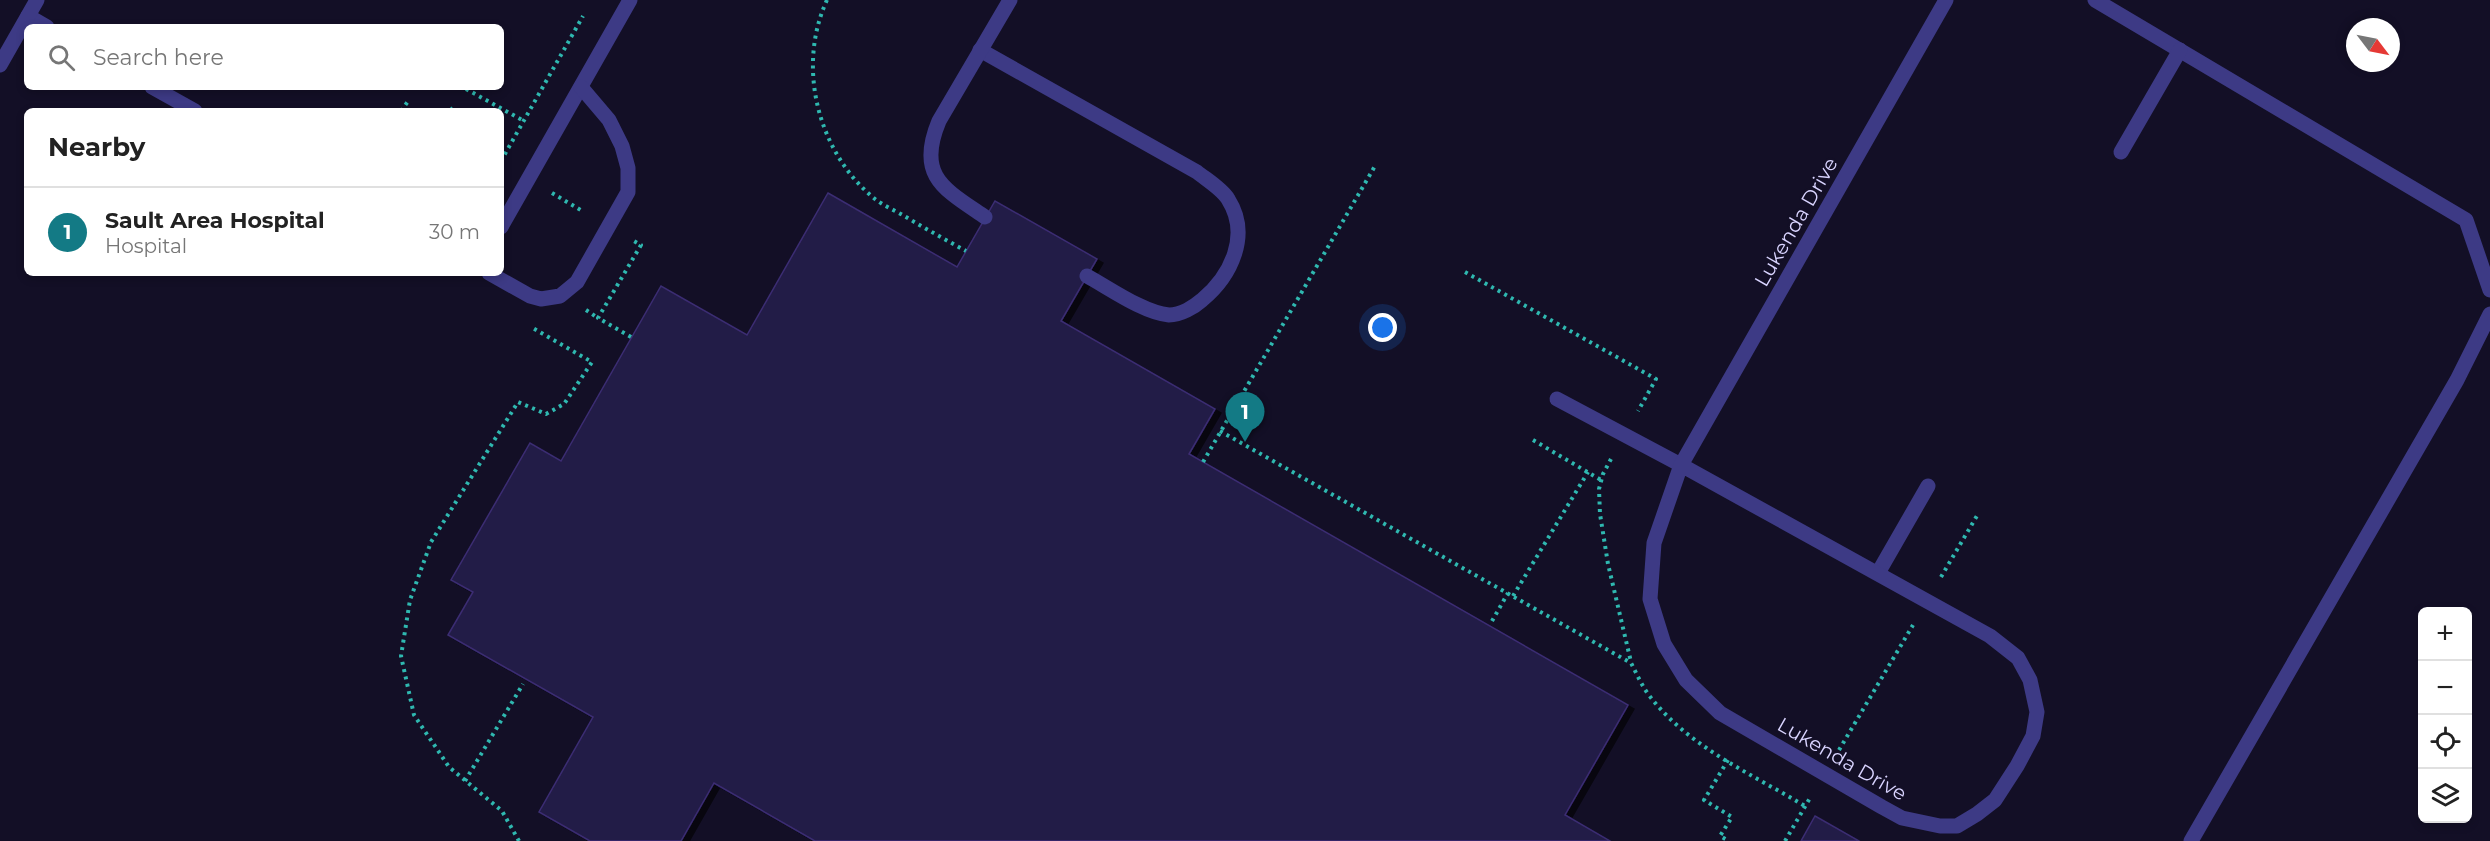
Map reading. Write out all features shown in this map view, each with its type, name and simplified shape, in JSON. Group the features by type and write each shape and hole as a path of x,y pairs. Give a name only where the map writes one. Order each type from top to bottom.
{"street":[{"path":"0,64 37,0"},
{"path":"504,222 630,0"},
{"path":"985,217 948,191 936,177 930,163 931,140 939,121 1010,0"},
{"name":"Lukenda Drive","path":"1681,465 1990,636 2018,658 2030,680 2037,712 2033,736 2018,766 1995,800 1957,826 1940,826 1902,818 1720,713 1686,680 1664,644 1650,599 1654,543 1681,465 1946,0"},
{"path":"2095,0 2466,220 2490,290"},
{"path":"28,16 42,24"},
{"path":"980,50 1197,172 1228,198 1236,219 1239,240 1232,264 1214,290 1194,308 1171,315 1150,310 1087,276"},
{"path":"2121,152 2180,50"},
{"path":"494,276 530,296 541,299 560,296 577,282 628,192 628,168 622,146 609,120 581,87"},
{"path":"157,90 190,108"},
{"path":"2191,841 2451,390 2490,314"},
{"path":"1557,399 1681,465"},
{"path":"1878,573 1928,486"}],"path":[{"path":"827,0 822,11 813,51 813,82 824,127 838,158 856,183 877,201 966,251"},
{"path":"504,156 583,16"},
{"path":"468,90 500,108"},
{"path":"403,108 409,100"},
{"path":"504,110 524,121"},
{"path":"1203,462 1375,166"},
{"path":"519,841 501,811 449,767 414,715 400,656 410,600 431,542 518,402 546,414 564,404 592,362 527,324 541,299"},
{"path":"1220,431 1631,663 1646,691 1695,741 1805,806"},
{"path":"1533,440 1601,480"},
{"path":"1513,596 1587,471"},
{"path":"1785,841 1978,514"},
{"path":"1492,621 1508,593"},
{"path":"465,781 523,684"},
{"path":"1728,760 1704,800 1732,817 1720,836 1729,841"}],"building":[{"path":"828,193 957,267 995,201 1097,259 1061,321 1215,409 1189,454 1628,705 1565,815 1610,841 815,841 714,783 681,841 590,841 539,812 593,717 448,635 473,592 451,580 530,443 561,461 661,286 747,335"},
{"path":"1815,816 1859,841 1801,841"}],"place":[{"name":"Sault Area Hospital","path":"1245,442"}]}
